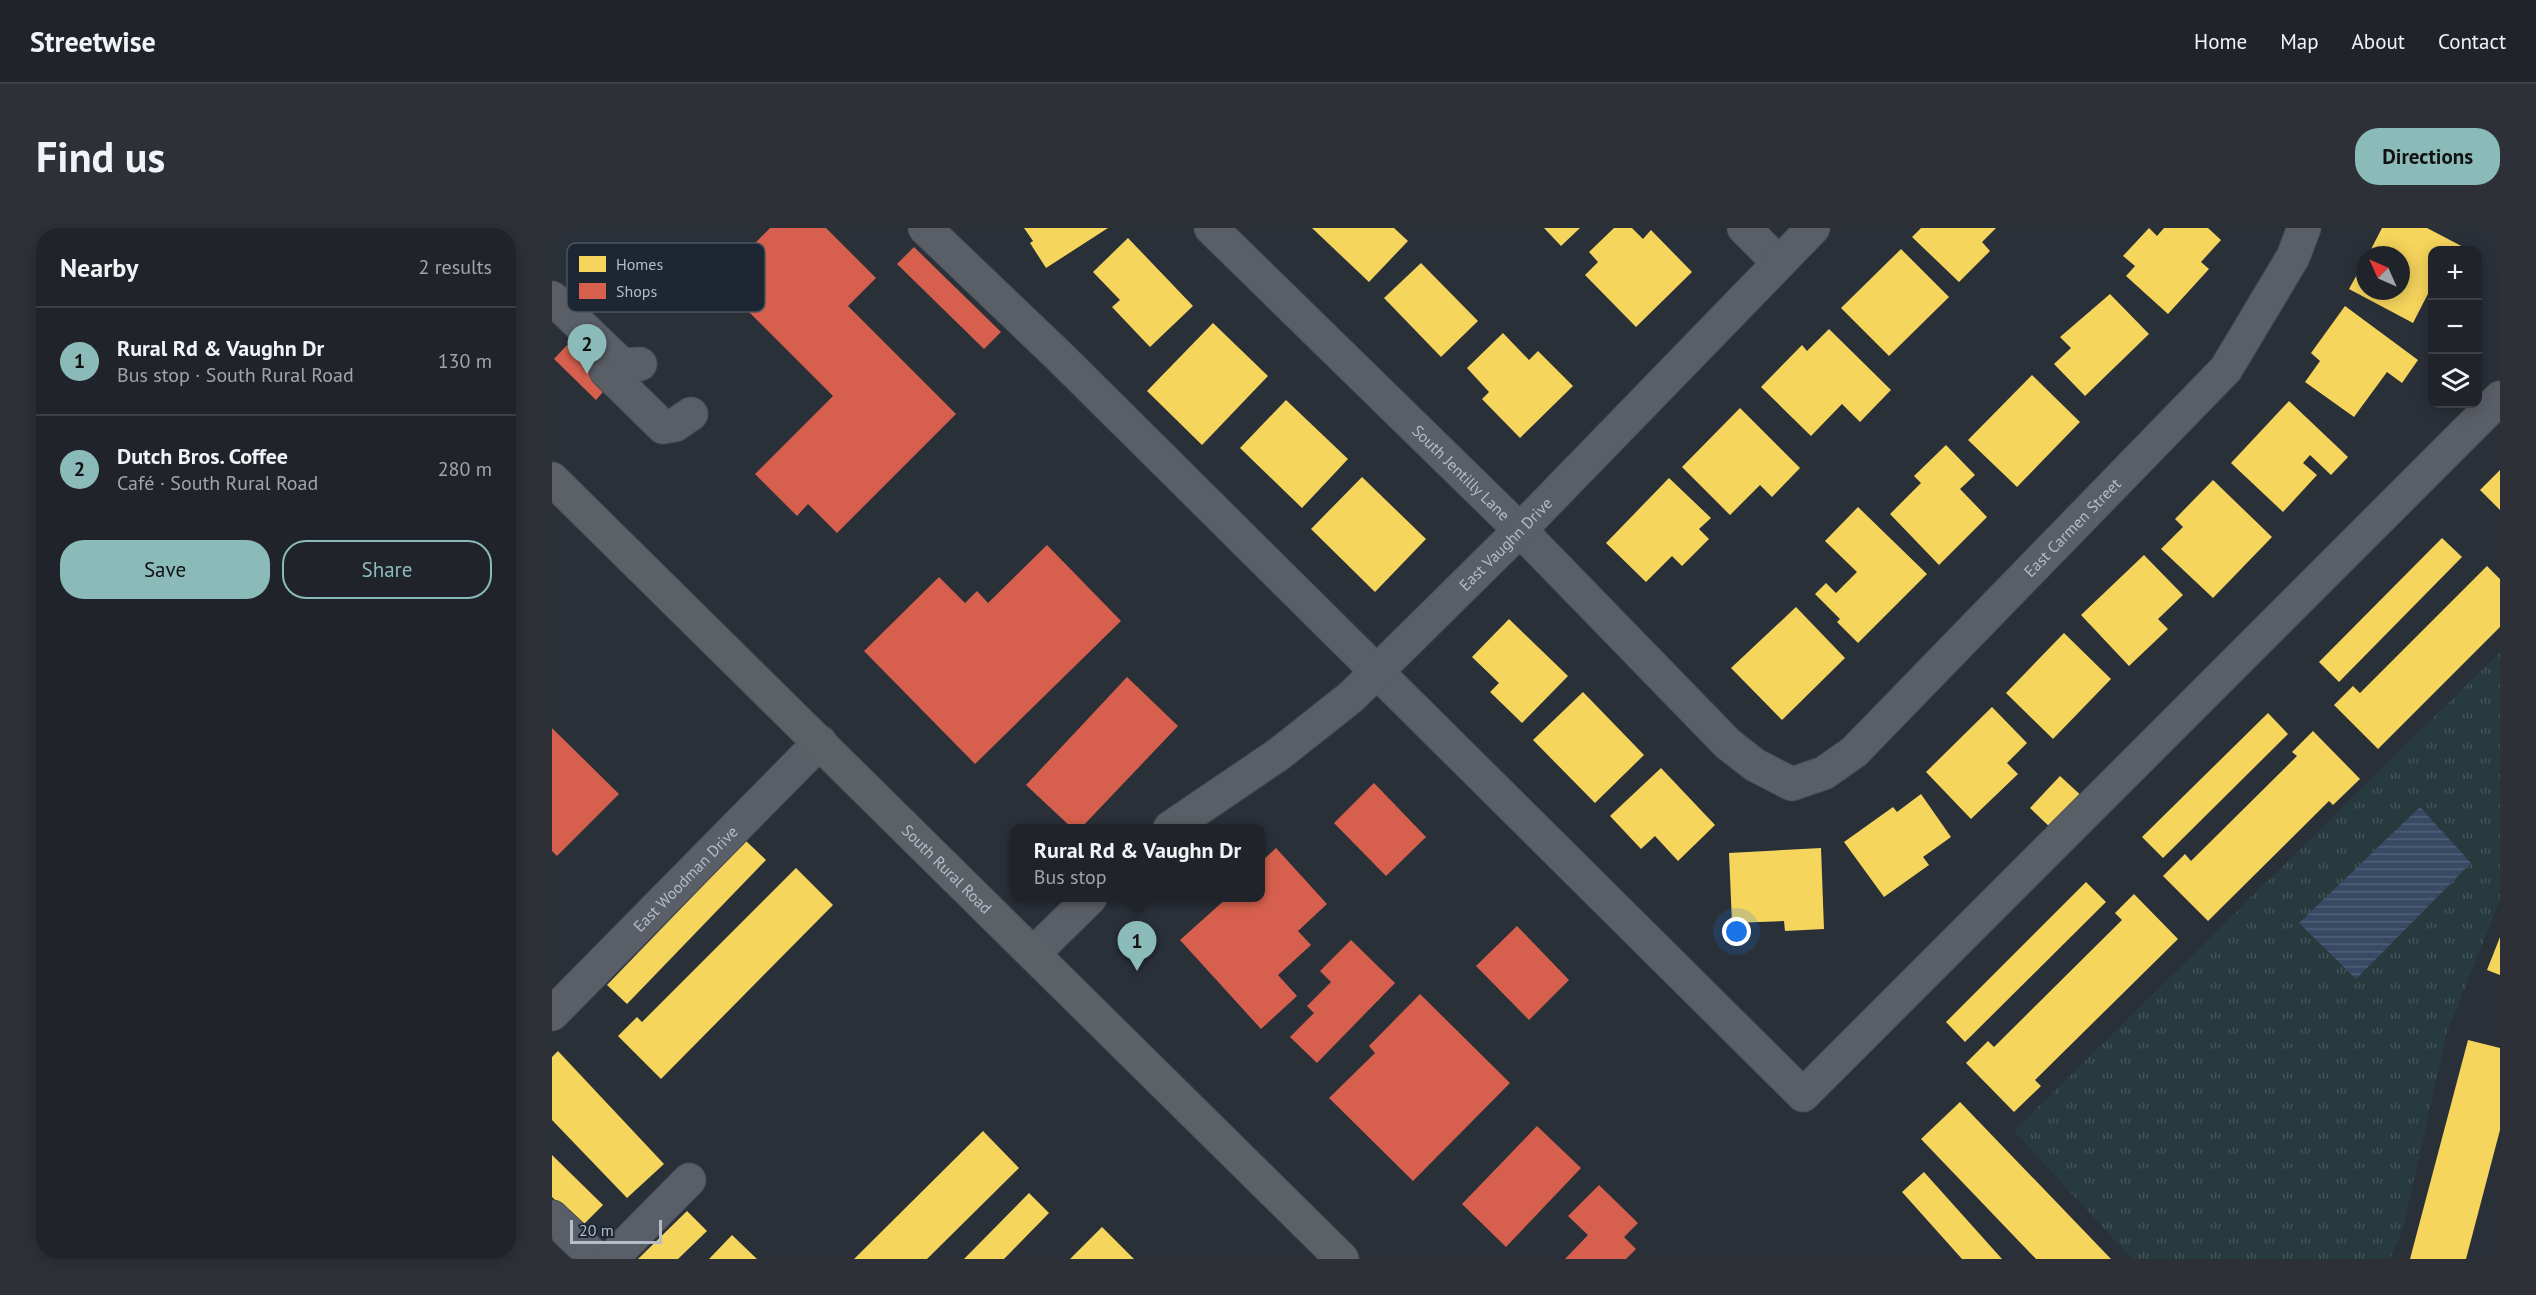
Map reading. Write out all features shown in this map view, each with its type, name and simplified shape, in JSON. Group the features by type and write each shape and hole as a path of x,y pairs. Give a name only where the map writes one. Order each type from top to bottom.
{"main road":[{"name":"South Rural Road","path":"552,479 1342,1259"}],"street":[{"path":"925,228 1068,366 1803,1095 2500,398"},
{"name":"South Jentilly Lane","path":"1211,228 1520,530 1728,744 1755,765 1792,783"},
{"path":"1744,228 1779,263"},
{"name":"East Vaughn Drive","path":"1176,824 1279,754 1351,697 1520,530 1813,228"},
{"name":"East Carmen Street","path":"1792,783 1824,773 1854,752 2226,369 2293,256 2304,228"},
{"path":"552,298 622,365 640,364"},
{"path":"552,317 663,427 675,425 691,414"},
{"name":"East Woodman Drive","path":"552,1014 820,742"},
{"path":"1034,953 1085,902"},
{"path":"611,1259 688,1180"},
{"path":"552,1217 597,1259"}],"green space":[{"path":"2500,652 2500,900 2447,1032 2403,1229 2390,1259 2132,1259 2014,1131"}],"water":[{"path":"2420,807 2471,863 2356,979 2299,923"}],"building: Homes":[{"path":"1024,228 1108,228 1046,268 1030,243 1033,241"},
{"path":"1312,228 1394,228 1408,241 1369,282"},
{"path":"1544,228 1580,228 1561,246"},
{"path":"1614,228 1632,228 1643,239 1651,230 1692,272 1636,327 1585,275 1598,262 1589,252"},
{"path":"1921,228 1996,228 1982,242 1990,251 1959,282 1912,237"},
{"path":"2149,228 2157,236 2164,228 2208,228 2221,240 2201,262 2209,269 2168,314 2126,276 2135,266 2123,256"},
{"path":"2382,228 2427,228 2461,246 2428,246 2428,294 2413,323 2370,300 2410,300 2410,246 2373,246"},
{"path":"1128,238 1193,306 1150,347 1112,307 1120,300 1093,272"},
{"path":"1901,249 1949,297 1889,356 1841,308"},
{"path":"1421,263 1478,321 1441,357 1384,298"},
{"path":"2356,276 2356,293 2349,289"},
{"path":"2110,294 2149,334 2085,396 2054,364 2071,348 2060,337"},
{"path":"2345,306 2418,360 2402,383 2387,372 2354,417 2305,382 2320,361 2311,353"},
{"path":"1213,323 1268,376 1202,445 1147,391"},
{"path":"1829,329 1891,390 1860,422 1842,404 1811,436 1761,387 1802,345 1807,351"},
{"path":"1503,333 1529,360 1538,351 1573,386 1520,438 1482,399 1489,392 1467,368"},
{"path":"2032,375 2080,422 2017,487 1968,440"},
{"path":"1286,400 1348,459 1302,508 1240,448"},
{"path":"2289,401 2348,457 2331,475 2310,455 2303,463 2317,475 2283,512 2231,463"},
{"path":"1740,408 1800,468 1772,497 1760,485 1730,515 1682,467"},
{"path":"1946,445 1975,475 1960,489 1987,517 1939,565 1890,514 1921,483 1914,476"},
{"path":"2500,470 2500,510 2480,490"},
{"path":"1362,477 1426,539 1375,592 1311,529"},
{"path":"1669,478 1711,518 1699,529 1709,539 1682,566 1672,556 1646,582 1606,543"},
{"path":"2213,480 2272,537 2213,598 2161,549 2183,527 2175,519"},
{"path":"1858,507 1927,574 1858,643 1837,622 1840,619 1815,594 1826,583 1836,593 1857,572 1825,541"},
{"path":"2442,538 2462,557 2339,682 2319,662"},
{"path":"2144,555 2183,595 2158,619 2168,629 2129,666 2081,615"},
{"path":"2487,566 2500,579 2500,627 2378,749 2334,705 2353,686 2360,693"},
{"path":"1796,607 1845,658 1782,720 1731,668"},
{"path":"1509,619 1568,676 1522,723 1490,692 1499,683 1472,657"},
{"path":"2064,633 2111,679 2053,739 2006,693"},
{"path":"1583,692 1644,755 1595,803 1533,740"},
{"path":"1992,707 2027,743 2007,763 2018,774 1971,819 1926,772"},
{"path":"2268,713 2288,734 2163,858 2142,837"},
{"path":"2313,731 2360,779 2333,805 2329,801 2208,921 2163,876 2185,854 2191,861 2297,756 2292,752"},
{"path":"1661,768 1715,825 1678,861 1655,836 1641,849 1610,816"},
{"path":"2060,776 2085,799 2054,831 2030,808"},
{"path":"1921,794 1951,837 1923,857 1929,865 1884,897 1844,842 1893,807 1897,812"},
{"path":"746,841 766,860 627,1004 607,985"},
{"path":"1821,848 1824,929 1785,931 1784,921 1732,923 1729,853"},
{"path":"796,868 833,905 661,1079 618,1036 637,1017 642,1022"},
{"path":"2086,882 2106,902 1965,1042 1946,1022"},
{"path":"2134,894 2178,939 2035,1080 2041,1086 2014,1112 1966,1063 1988,1041 1994,1047 2122,920 2115,913"},
{"path":"2500,937 2500,975 2487,970"},
{"path":"2468,1040 2500,1048 2500,1130 2466,1259 2410,1259"},
{"path":"558,1051 664,1164 627,1198 552,1120 552,1057"},
{"path":"1960,1102 2111,1259 2036,1259 1921,1139"},
{"path":"983,1131 1019,1168 927,1259 854,1259"},
{"path":"552,1155 603,1205 582,1226 552,1197"},
{"path":"1924,1172 2002,1259 1962,1259 1902,1192"},
{"path":"1029,1193 1049,1213 1004,1259 964,1259"},
{"path":"687,1211 707,1231 678,1259 638,1259"},
{"path":"1102,1227 1134,1259 1070,1259"},
{"path":"732,1235 757,1259 709,1259"}],"building: Shops":[{"path":"770,228 826,228 876,278 848,306 956,414 837,533 808,504 797,516 755,474 833,396 749,312 765,312 765,243 755,243"},
{"path":"914,247 1001,332 984,349 897,264"},
{"path":"567,345 583,361 597,347 609,385 596,400 554,359"},
{"path":"1047,545 1121,621 975,764 864,651 939,577 965,603 977,591 988,603"},
{"path":"1127,677 1178,726 1085,824 1068,824 1026,785"},
{"path":"552,728 619,794 557,856 552,851"},
{"path":"1374,783 1426,837 1386,876 1334,823"},
{"path":"1276,848 1327,904 1298,931 1311,945 1278,975 1297,996 1261,1029 1180,940 1223,902 1265,902 1265,858"},
{"path":"1517,926 1569,980 1529,1020 1476,966"},
{"path":"1351,940 1395,983 1317,1063 1290,1037 1314,1013 1307,1006 1331,982 1320,971"},
{"path":"1420,994 1510,1083 1413,1181 1329,1098 1375,1053 1369,1046"},
{"path":"1537,1126 1581,1168 1506,1247 1462,1204"},
{"path":"1599,1185 1638,1223 1624,1237 1636,1249 1626,1259 1565,1259 1588,1235 1568,1216"}],"place":[{"name":"Dutch Bros. Coffee","path":"587,374"},
{"name":"Rural Rd & Vaughn Dr","path":"1137,971"}]}
